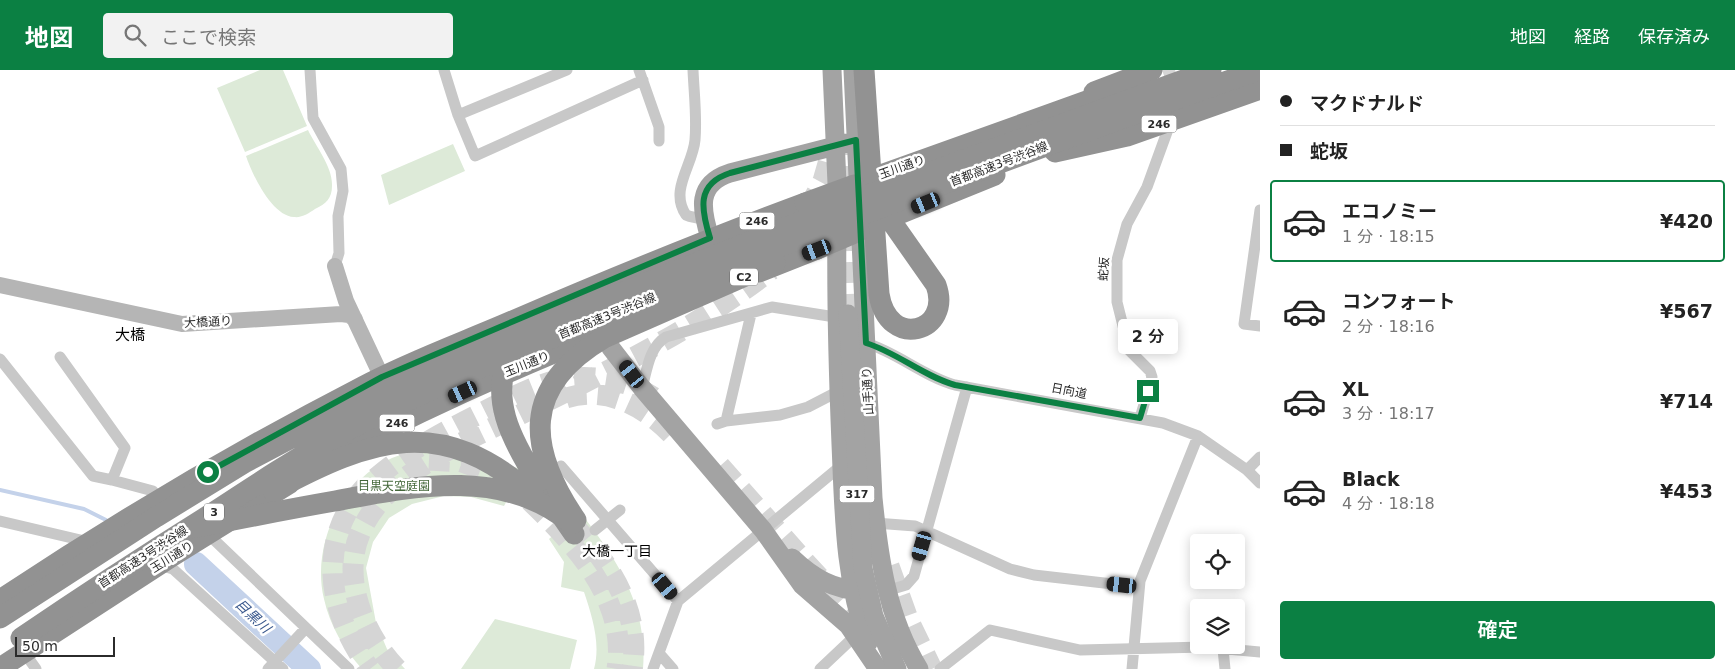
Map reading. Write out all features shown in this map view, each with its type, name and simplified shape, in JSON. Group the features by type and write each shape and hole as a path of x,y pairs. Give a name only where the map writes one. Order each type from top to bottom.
{"highway":[{"path":"864,70 880,305 890,321 902,329 912,329 928,323 938,312 940,296 936,285 889,218"},
{"name":"246","path":"1044,117 1109,84 1152,70"},
{"name":"首都高速3号渋谷線","path":"0,618 156,517 244,463 333,416 394,387 490,345 873,193 1211,70"},
{"name":"首都高速3号渋谷線","path":"0,654 27,653 119,572 266,478 342,434 414,397 491,363 754,256 1119,119 1259,70"},
{"name":"246","path":"1055,152 1127,136 1260,89"},
{"name":"玉川通り","path":"0,600 89,542 208,472 382,377 584,290 707,229 805,203 1112,92"},
{"name":"玉川通り","path":"0,668 27,653 51,633 205,535 341,452 402,420 496,377 604,333 817,250 889,218 1055,152 1122,129"},
{"path":"574,526 516,446 509,431 502,406 502,378 508,357 519,338 538,319 563,302 584,292 773,220 923,167 1025,137"},
{"name":"C2","path":"574,526 544,460 541,439 546,397 564,368 591,345 617,331 860,226 908,199"},
{"path":"27,653 291,482 342,456 388,444 434,443 473,454 518,483 574,526"},
{"path":"0,627 124,552 144,543 192,529 401,488 458,485 499,490 545,506 574,526"},
{"path":"0,654 51,633"}],"main road":[{"name":"317","path":"832,70 842,315 863,568 874,616 896,669"},
{"name":"山手通り","path":"853,70 875,523 886,591 898,625 919,669"},
{"path":"707,229 705,192 714,180 730,173 856,140"},
{"path":"584,290 611,348 642,388 763,530 802,585 856,635 879,669"},
{"path":"842,315 839,391 845,534 852,591 879,669"},
{"path":"763,530 808,573 828,584 852,591 886,591"},
{"path":"829,608 847,612 857,610 874,602 886,591"}],"street":[{"path":"310,70 313,118 341,169 342,191 338,216 339,253 335,266 338,282 402,420"},
{"path":"444,70 458,115 475,156 641,75 659,127 659,141"},
{"path":"458,115 567,70"},
{"path":"693,70 695,139 683,177 682,203 686,215 697,216 707,229"},
{"name":"蛇坂","path":"1140,418 1152,377 1150,371 1129,350 1117,302 1117,260 1127,224 1147,187 1171,120"},
{"path":"1260,210 1244,324 1260,326"},
{"name":"大橋通り","path":"0,285 182,324 334,314 348,315 354,320"},
{"path":"642,388 650,358 657,342 666,337 772,307 842,315"},
{"path":"751,314 722,422 780,416 808,407 839,391"},
{"name":"日向道","path":"866,343 883,348 937,380 1163,423 1198,436 1247,470 1260,483"},
{"path":"60,357 125,448 112,480"},
{"path":"0,359 93,476 153,491 159,501"},
{"path":"886,591 910,582 927,531 967,387"},
{"path":"1132,669 1139,587 1198,436"},
{"path":"1247,470 1260,457"},
{"path":"653,669 678,601 842,465"},
{"path":"562,466 678,601"},
{"path":"596,530 620,510"},
{"path":"0,521 89,542"},
{"path":"875,523 894,523 927,531 1010,569 1034,576 1139,587"},
{"path":"205,535 349,669"},
{"path":"165,561 277,664 305,630"},
{"path":"940,669 990,630 1080,650 1190,648"},
{"path":"820,669 856,635"},
{"path":"1245,650 1260,652"},
{"path":"659,653 673,669"},
{"path":"1224,654 1225,669"}],"green space":[{"path":"260,70 283,70 307,126 245,152 217,88"},
{"path":"308,130 330,172 332,190 328,200 322,205 305,215 294,217 278,210 271,202 258,183 246,156"},
{"path":"453,144 465,171 389,205 381,175"},
{"name":"目黒天空庭園","path":"463,449 523,470 504,506 471,497 444,496 412,504 389,518 373,542 366,568 376,623 387,649 405,669 362,669 338,637 324,599 321,579 322,558 326,537 334,517 345,498 358,482 374,468 392,458 418,451"},
{"path":"580,512 618,566 627,584 640,624 643,646 643,669 594,669 597,650 596,640 593,620 584,592 561,587 564,562 549,539"},
{"path":"495,619 577,640 570,669 461,669"}],"waterway":[{"path":"0,490 84,509 106,520"},
{"name":"目黒川","path":"196,564 309,669"}],"tunnel":[{"path":"1133,84 1175,70"},
{"path":"847,134 853,333"},
{"path":"807,211 823,181 834,143"},
{"path":"397,669 382,652 370,632 361,612 355,590 354,557 362,528 379,503 401,481 428,462 667,339 710,313 771,270"},
{"path":"376,478 404,456 450,429 519,394 550,382 570,378 607,379 632,386 653,397"},
{"path":"566,398 597,395 612,397 626,402 653,418 676,439"},
{"path":"429,460 462,462 492,473"},
{"path":"720,466 867,629"},
{"path":"366,486 350,507 339,530 334,553 333,578 337,602 344,625 370,669"},
{"path":"530,501 565,536 595,576 615,620 618,644 617,669"},
{"path":"572,524 599,555 620,590 632,628 634,648 632,669"},
{"path":"889,566 908,619 932,669"}],"district":[{"name":"大橋","path":"130,335"},
{"name":"大橋一丁目","path":"617,551"}],"route":[{"path":"208,472 382,377 710,238 704,220 703,200 709,185 721,176 856,140 866,343 883,348 937,380 955,385 1140,418 1148,391"}]}
